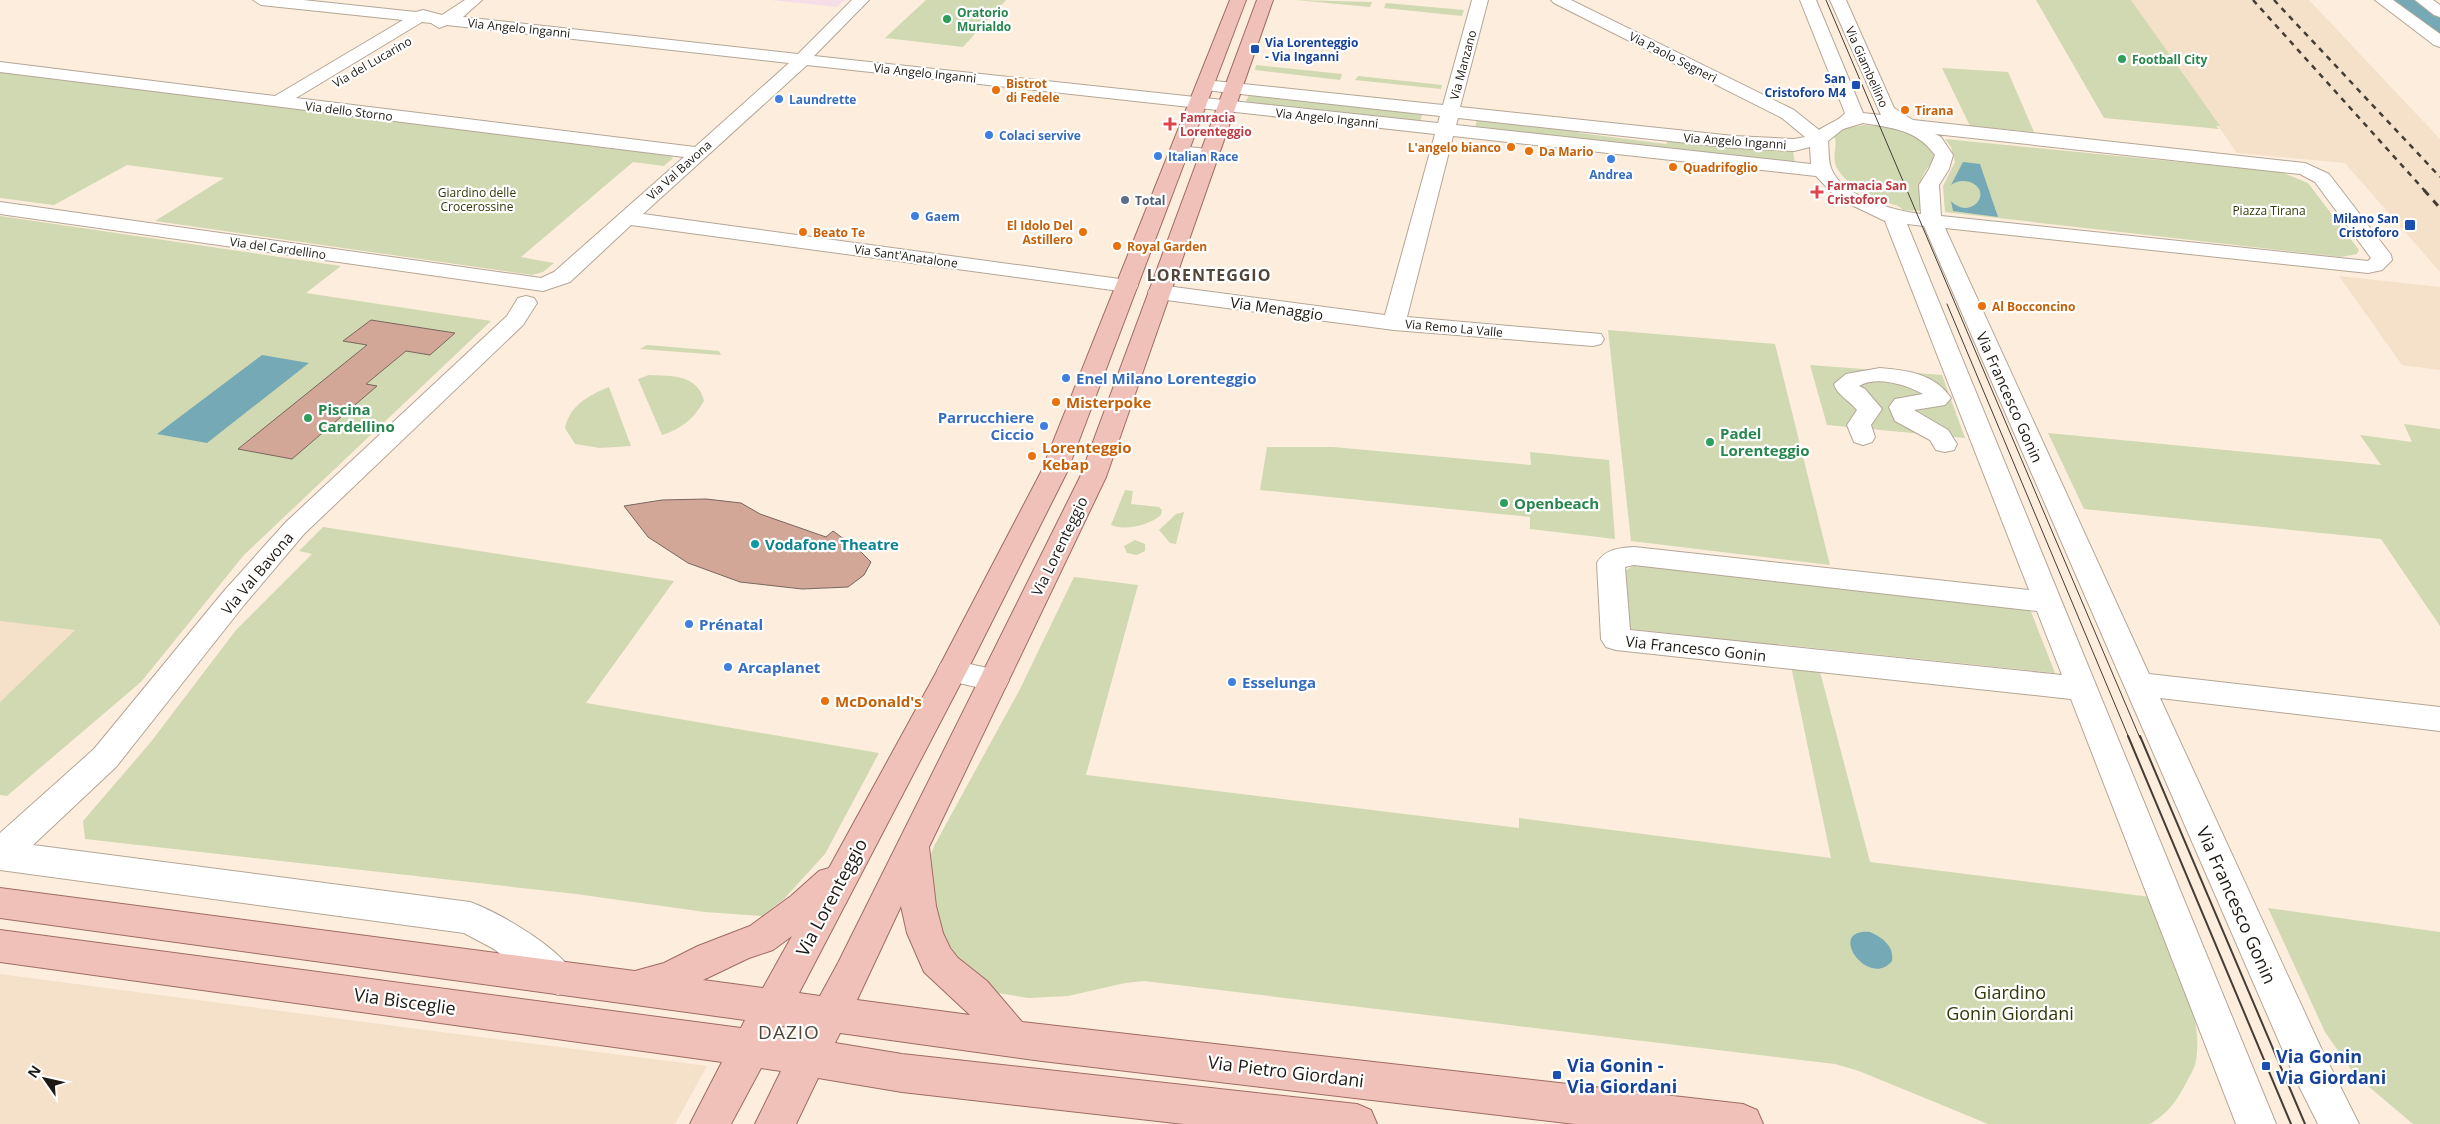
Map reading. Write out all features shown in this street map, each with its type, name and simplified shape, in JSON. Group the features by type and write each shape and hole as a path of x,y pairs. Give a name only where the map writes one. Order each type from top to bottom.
{"main road":[{"name":"Via Lorenteggio","path":"710,1124 952,672 1054,472 1199,103 1198,85 1229,23 1238,0"},
{"name":"Via Lorenteggio","path":"775,1124 855,968 858,957 1093,477 1265,0"},
{"path":"1229,23 1256,25"},
{"path":"913,846 915,897 925,933 938,961 956,980 973,992 1011,1038"},
{"path":"632,988 670,978 711,958 760,939 803,907 845,870"},
{"path":"0,903 830,1014"},
{"name":"Via Bisceglie","path":"0,946 809,1057"},
{"name":"Via Pietro Giordani","path":"830,1014 1011,1038 1743,1124"},
{"path":"809,1057 902,1073 1357,1124"}],"street":[{"name":"Via Angelo Inganni","path":"261,0 419,17 463,10 468,3"},
{"name":"Via Val Bavona","path":"556,281 698,153 806,49 861,0"},
{"name":"Via Manzano","path":"1448,121 1480,0"},
{"name":"Via Paolo Segneri","path":"1559,0 1788,114 1819,139"},
{"name":"Via Giambellino","path":"1808,0 1854,113 1849,120"},
{"name":"Via Giambellino","path":"1838,0 1885,108 1907,126"},
{"path":"2383,0 2440,42"},
{"path":"2423,0 2440,12"},
{"name":"Via Angelo Inganni","path":"419,17 440,8 468,3 635,25"},
{"name":"Via Angelo Inganni","path":"446,12 806,49 1226,106 1734,142 1794,145 1819,139"},
{"name":"Via del Lucarino","path":"299,105 446,12"},
{"name":"Via del Lucarino","path":"369,33 381,13"},
{"name":"Via del Lucarino","path":"277,102 369,33 419,17"},
{"name":"Via Angelo Inganni","path":"806,49 836,46"},
{"name":"Via dello Storno","path":"0,68 698,153"},
{"name":"Via Angelo Inganni","path":"1198,85 1233,88 1448,121 1822,170"},
{"name":"Via Paolo Segneri","path":"1788,114 1821,120 1849,120"},
{"path":"1871,119 1907,126 2305,169 2322,178 2381,255 2382,260 2375,266 2368,268 1894,217 1848,195 1834,186 1822,170 1819,139 1831,129 1849,120 1871,119"},
{"name":"Via Remo La Valle","path":"1448,121 1394,323 1593,339"},
{"path":"1907,126 1934,141 1944,155 1939,169 1929,185 1931,220"},
{"path":"1180,152 1209,154"},
{"name":"Via del Cardellino","path":"0,208 499,280 543,285 556,281"},
{"path":"1894,217 2256,1124"},
{"name":"Via Sant'Anatalone","path":"625,218 1127,286"},
{"name":"Via Francesco Gonin","path":"1931,220 2308,1063 2338,1124"},
{"name":"Via Menaggio","path":"1159,292 1394,323"},
{"name":"Via Val Bavona","path":"0,855 105,758 234,598 295,528 515,320 526,303"},
{"path":"1872,375 1886,376 1919,381 1933,388 1938,398 1931,402 1903,406 1857,394 1847,389 1846,384 1850,380 1872,375"},
{"path":"1886,376 1892,390 1903,406 1904,416 1939,434 1945,444"},
{"path":"1857,394 1870,409 1859,426 1864,437"},
{"name":"Via Francesco Gonin","path":"2048,602 1634,556 1619,558 1611,563 1616,639 2083,689"},
{"path":"952,672 994,680"},
{"path":"2138,684 2440,719"},
{"path":"0,855 470,918 507,938 558,978"}],"shaded area":[{"path":"771,0 844,0 837,7"},
{"path":"2131,0 2309,0 2440,139 2440,272 2345,163 2237,153"},
{"path":"2339,276 2440,287 2440,370 2402,365"},
{"path":"0,621 76,629 0,702"},
{"path":"0,974 707,1066 675,1124 0,1124"}],"green space":[{"name":"Oratorio Murialdo","path":"926,0 1006,0 963,47 885,38"},
{"path":"1295,0 1372,2 1370,7"},
{"name":"Football City","path":"2036,0 2131,0 2220,126 2216,126 2219,129 2104,118"},
{"path":"1386,3 1464,10 1462,16 1384,8"},
{"path":"1256,65 1342,74 1340,80 1255,70"},
{"path":"1942,68 2008,72 2034,132 1970,126"},
{"name":"Giardino delle Crocerossine","path":"0,72 628,150 671,156 673,158 664,166 633,162 521,257 554,263 543,272 532,275 155,221 224,178 127,165 54,205 0,198"},
{"path":"1358,76 1442,85 1441,89 1355,80"},
{"path":"1250,93 1423,112 1420,122 1245,103"},
{"path":"1477,118 1567,127 1580,133 1666,144 1671,138 1793,151 1795,163 1475,128"},
{"path":"1864,125 1892,127 1918,135 1934,154 1933,160 1923,175 1920,184 1921,211 1903,210 1896,205 1870,196 1852,185 1838,170 1835,160 1836,144 1834,136 1846,128"},
{"name":"Piazza Tirana","path":"1945,139 2281,172 2308,183 2359,250 2357,254 2341,257 1945,212 1943,186 1955,162 1951,147"},
{"path":"0,216 341,266 306,293 491,321 244,555 141,682 7,796 0,795 0,702 75,630 0,621"},
{"name":"Padel Lorenteggio","path":"1608,330 1775,344 1830,565 1631,541"},
{"path":"647,345 719,351 721,355 640,349"},
{"path":"1810,365 1942,375 1965,438 1827,425"},
{"path":"649,375 682,378 690,381 701,392 704,401 687,422 676,430 662,435 638,379"},
{"path":"609,387 631,446 600,448 575,444 565,428 571,413 581,402"},
{"path":"2404,424 2440,429 2440,626 2381,539 2084,509 2048,433 2381,465 2360,435 2412,442"},
{"name":"Openbeach","path":"1267,447 1333,447 1531,465 1530,452 1609,460 1615,539 1530,529 1530,517 1260,490"},
{"path":"1125,490 1133,491 1131,504 1159,507 1162,510 1161,515 1151,522 1137,526 1117,527 1111,525"},
{"path":"1184,512 1176,544 1170,543 1159,530 1176,514"},
{"path":"323,527 674,581 586,703 879,753 825,854 784,899 762,916 705,912 576,894 85,839 83,821 150,743 236,630 312,554 299,551"},
{"path":"1135,540 1145,544 1145,551 1137,555 1127,553 1124,546"},
{"path":"1638,563 2028,604 2055,673 1630,629 1623,572"},
{"name":"Giardino Gonin Giordani","path":"1074,577 1138,585 1086,775 1519,828 1519,818 1831,858 1790,661 1818,664 1870,862 2151,897 2176,958 2191,1002 2196,1024 2197,1045 2195,1065 2182,1091 2174,1102 2166,1112 2150,1124 1988,1124 1859,1071 1835,1064 1144,981 1125,983 1068,996 1029,998 998,993 972,980 948,960 923,876 934,846 1020,689"},
{"path":"2268,908 2440,932 2440,1124 2413,1124 2355,1075 2325,1032"}],"water":[{"path":"2388,0 2415,0 2440,18 2440,37"},
{"path":"1963,162 1980,164 1998,217 1953,211 1951,201 1958,206 1966,208 1977,203 1980,198 1980,192 1977,187 1970,182 1960,181 1951,185"},
{"path":"262,355 309,363 207,443 157,434"},
{"path":"1870,932 1887,943 1891,951 1892,961 1882,968 1872,968 1863,964 1855,956 1851,947 1851,939 1857,933"}],"building":[{"name":"Piscina Cardellino","path":"371,320 455,333 430,355 406,351 366,384 377,386 292,459 238,449 367,345 343,341"},
{"name":"Vodafone Theatre","path":"706,499 741,503 760,514 826,537 833,531 859,550 871,562 864,575 848,587 802,589 740,582 688,563 648,537 624,506 662,500"}],"tram line":[{"path":"1826,0 2140,738"},
{"path":"1947,304 2129,738"},
{"path":"2128,736 2291,1124"},
{"path":"2140,736 2305,1124"}],"railway":[{"path":"2253,0 2425,191"},
{"path":"2274,0 2440,177"},
{"path":"2424,190 2440,208"}],"place":[{"name":"Oratorio Murialdo","path":"947,19"},
{"name":"Via Lorenteggio - Via Inganni","path":"1255,49"},
{"name":"Football City","path":"2122,59"},
{"name":"San Cristoforo M4","path":"1856,85"},
{"name":"Bistrot di Fedele","path":"996,90"},
{"name":"Laundrette","path":"779,99"},
{"name":"Tirana","path":"1905,110"},
{"name":"Famracia Lorenteggio","path":"1170,124"},
{"name":"Colaci servive","path":"989,135"},
{"name":"L'angelo bianco","path":"1511,147"},
{"name":"Da Mario","path":"1529,151"},
{"name":"Italian Race","path":"1158,156"},
{"name":"Andrea","path":"1611,159"},
{"name":"Quadrifoglio","path":"1673,167"},
{"name":"Farmacia San Cristoforo","path":"1817,192"},
{"name":"Total","path":"1125,200"},
{"name":"Gaem","path":"915,216"},
{"name":"Milano San Cristoforo","path":"2410,225"},
{"name":"Beato Te","path":"803,232"},
{"name":"El Idolo Del Astillero","path":"1083,232"},
{"name":"Royal Garden","path":"1117,246"},
{"name":"Al Bocconcino","path":"1982,306"},
{"name":"Enel Milano Lorenteggio","path":"1066,378"},
{"name":"Misterpoke","path":"1056,402"},
{"name":"Piscina Cardellino","path":"308,418"},
{"name":"Parrucchiere Ciccio","path":"1044,426"},
{"name":"Padel Lorenteggio","path":"1710,442"},
{"name":"Lorenteggio Kebap","path":"1032,456"},
{"name":"Openbeach","path":"1504,503"},
{"name":"Vodafone Theatre","path":"755,544"},
{"name":"Prénatal","path":"689,624"},
{"name":"Arcaplanet","path":"728,667"},
{"name":"Esselunga","path":"1232,682"},
{"name":"McDonald's","path":"825,701"},
{"name":"Via Gonin Via Giordani","path":"2266,1066"},
{"name":"Via Gonin - Via Giordani","path":"1557,1075"}],"district":[{"name":"LORENTEGGIO","path":"1209,275"},
{"name":"DAZIO","path":"789,1032"}]}
